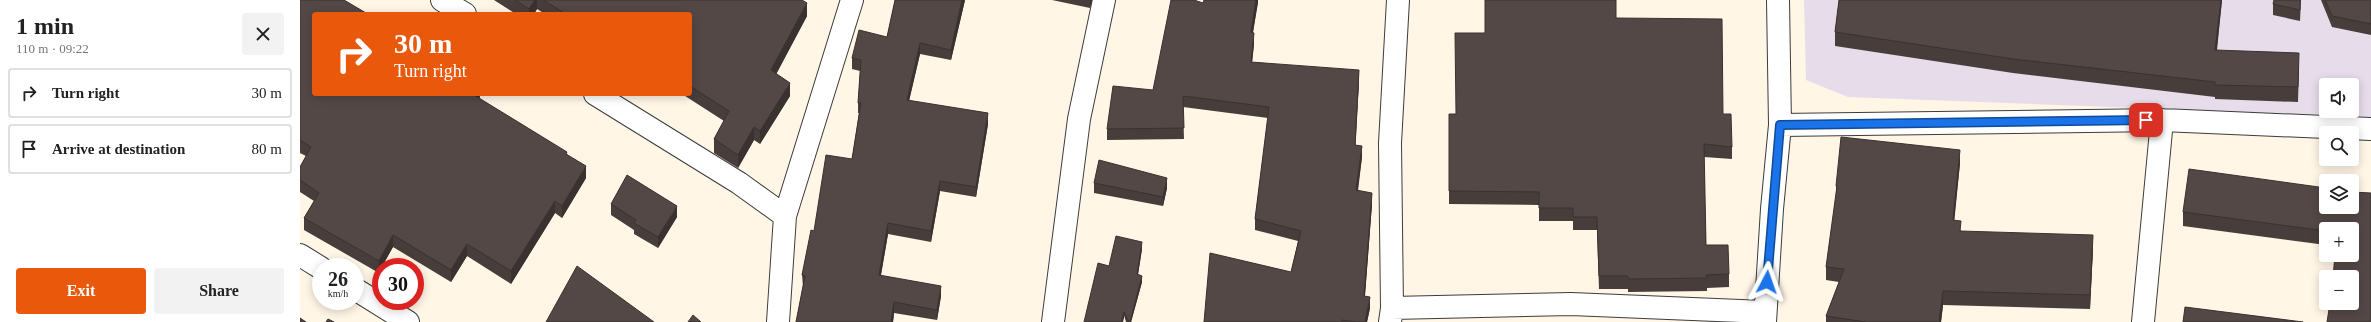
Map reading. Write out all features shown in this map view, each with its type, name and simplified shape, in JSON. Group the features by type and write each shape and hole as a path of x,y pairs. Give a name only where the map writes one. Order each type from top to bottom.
{"street":[{"path":"442,0 462,12"},
{"path":"778,322 785,216 852,0"},
{"path":"1053,322 1079,119 1104,0"},
{"path":"1398,0 1390,143 1391,315 1570,304 1765,317 1772,209 1780,125 1778,0"},
{"path":"598,96 739,183 785,216"},
{"path":"1780,125 2162,120 2371,129"},
{"path":"2143,322 2162,120"},
{"path":"300,255 312,262"},
{"path":"364,295 408,322"}],"shaded area":[{"path":"1804,0 2371,0 2371,117 2359,117 2359,78 2319,78 2319,115 1848,97 1806,80"}],"building":[{"path":"300,0 344,0 364,12 312,12 312,96 476,96 567,152 566,154 586,166 562,206 555,201 511,271 467,244 451,270 393,235 381,258 374,258 304,218 319,193 300,180 300,167 311,147 300,140"},
{"path":"515,0 535,0 529,9"},
{"path":"543,0 802,0 807,3 771,70 790,83 760,131 754,127 738,155 714,139 729,111 692,87 692,12 563,12"},
{"path":"895,0 962,0 951,50 920,43 907,100 988,113 976,187 940,181 931,231 888,223 879,275 941,286 937,310 894,302 891,322 796,322 805,276 802,275 811,230 814,231 826,155 852,159 861,103 858,103 861,60 852,58 859,30 887,37"},
{"path":"1171,0 1194,0 1203,3 1204,0 1256,0 1251,32 1254,33 1251,62 1359,70 1355,145 1362,146 1356,190 1372,193 1364,296 1370,297 1365,322 1342,320 1342,322 1204,322 1210,253 1291,272 1301,231 1255,219 1269,107 1183,96 1184,128 1107,129 1113,86 1153,90"},
{"path":"1485,0 1616,0 1616,18 1722,19 1723,114 1731,114 1732,147 1704,144 1706,245 1728,245 1729,274 1706,275 1707,278 1628,279 1628,276 1599,276 1597,217 1573,217 1573,208 1539,208 1539,192 1449,191 1449,114 1456,114 1455,33 1485,33"},
{"path":"1839,0 2221,0 2215,50 2299,53 2298,87 2215,85 2215,82 2013,59 1835,32"},
{"path":"2274,0 2300,0 2300,10 2273,4"},
{"path":"2325,0 2371,0 2371,24 2332,16"},
{"path":"1841,137 1960,150 1953,220 1961,221 1960,231 2093,235 2090,295 1943,291 1939,322 1866,322 1826,316 1844,269 1826,267 1837,186"},
{"path":"1099,160 1167,178 1163,197 1094,183"},
{"path":"2189,169 2319,187 2319,214 2359,214 2359,192 2371,193 2371,322 2327,322 2329,310 2359,310 2359,270 2334,270 2334,262 2359,262 2359,222 2319,222 2319,230 2183,212"},
{"path":"627,175 677,206 658,237 634,223 636,220 611,204"},
{"path":"1116,236 1142,242 1137,274 1142,276 1130,322 1124,312 1121,322 1084,322 1098,263 1109,266"},
{"path":"577,266 654,322 546,322"},
{"path":"2185,307 2303,322 2183,322"},
{"path":"693,315 701,322 688,322"},
{"path":"300,318 306,322 300,322"},
{"path":"328,319 334,322 326,322"}],"route":[{"path":"1767,282 1780,125 2146,120"}]}
